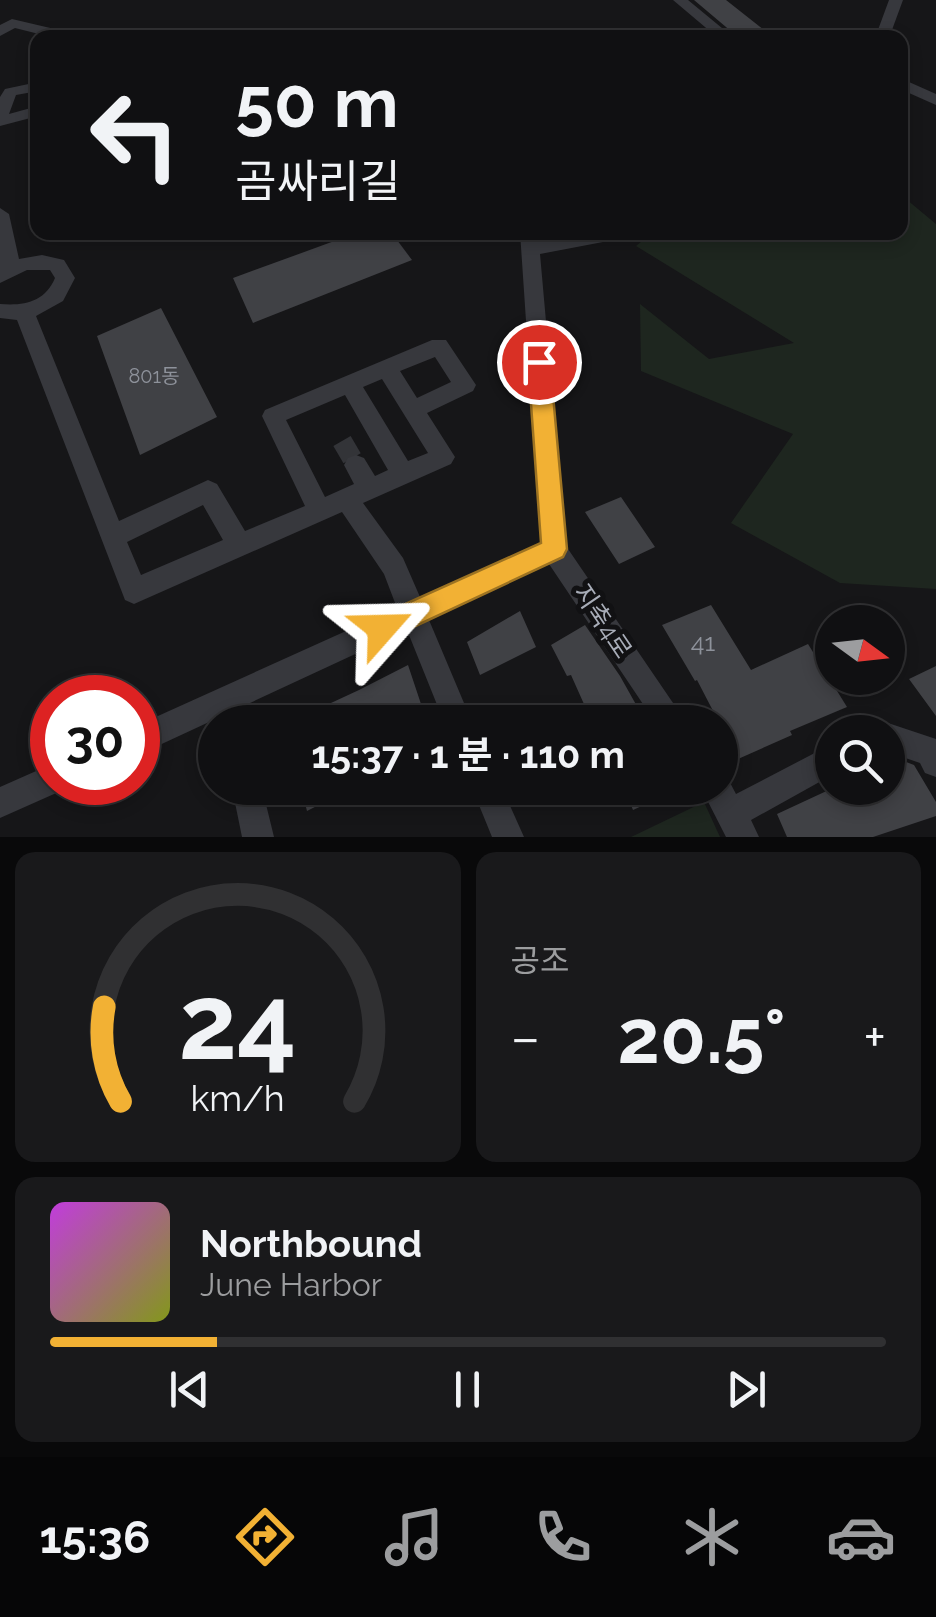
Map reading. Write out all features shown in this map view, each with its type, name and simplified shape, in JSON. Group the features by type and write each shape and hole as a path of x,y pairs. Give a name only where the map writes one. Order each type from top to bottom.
{"street":[{"path":"680,0 717,30"},
{"path":"885,30 896,0"},
{"path":"908,87 936,100"},
{"path":"0,119 10,92 30,88"},
{"path":"0,119 30,112"},
{"path":"0,214 6,272 48,262 63,271 65,278 58,295 25,313 0,311"},
{"path":"239,705 412,614 554,549 529,241"},
{"path":"25,313 134,591 443,457 386,367"},
{"path":"319,510 274,416 440,346 465,385 413,410"},
{"path":"350,383 403,474"},
{"path":"356,466 357,493 394,567 451,705"},
{"path":"113,536 208,491 238,545"},
{"name":"지축4로","path":"554,549 660,705"},
{"path":"160,733 198,721"},
{"path":"905,743 930,751 936,762"},
{"path":"731,812 815,768"},
{"path":"0,803 30,789"},
{"path":"250,805 258,837"},
{"path":"494,805 508,837"}],"shaded area":[{"path":"908,201 936,224 936,589 840,583 731,523 793,434 641,371 640,304 709,359 794,343 636,246 643,240 908,240"},
{"path":"698,805 705,805 720,837 631,837"}],"building":[{"path":"694,0 726,0 764,30 730,30"},
{"path":"337,240 397,240 412,260 253,323 233,278"},
{"path":"161,308 217,417 140,455 97,336"},
{"path":"621,497 655,547 619,564 585,512"},
{"path":"711,605 751,670 808,644 815,655 815,695 840,695 847,707 828,715 815,715 815,720 790,731 792,735 738,759 738,705 710,705 662,625"},
{"path":"520,611 536,647 480,675 467,642"},
{"path":"585,625 636,705 584,705 551,645"},
{"path":"408,665 421,705 327,705"},
{"path":"936,666 936,716 909,679"},
{"path":"905,762 914,765 936,802 936,816 873,837 787,837 777,814 815,796 815,805 905,805"}],"tunnel":[{"path":"342,441 356,465"}],"route":[{"path":"382,628 554,549 539,362"}]}
